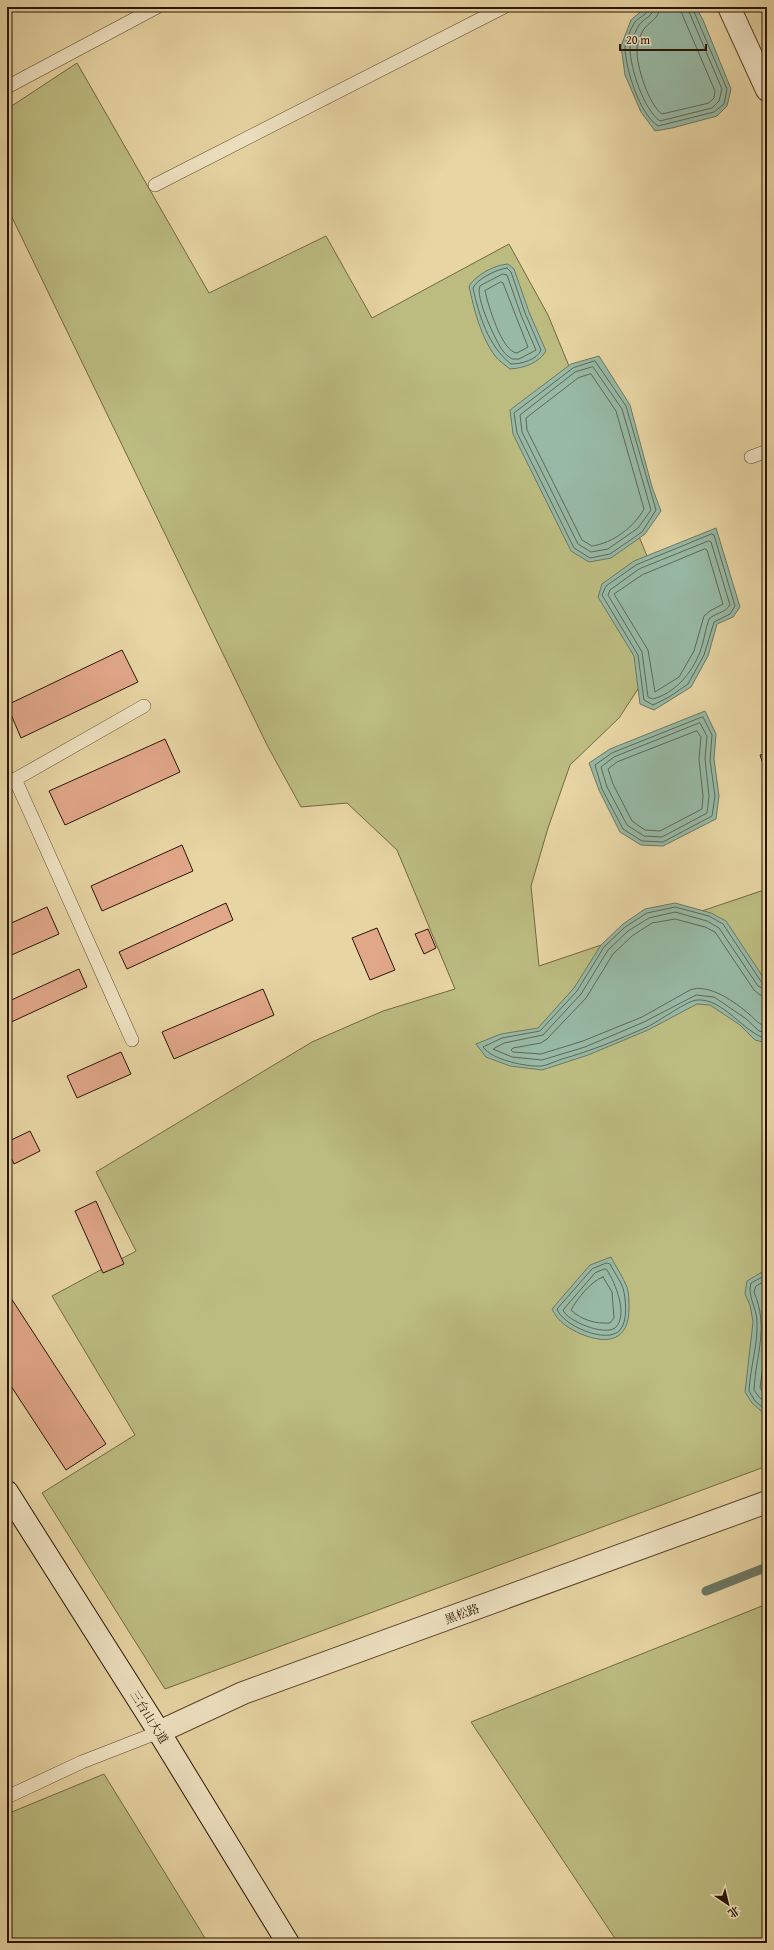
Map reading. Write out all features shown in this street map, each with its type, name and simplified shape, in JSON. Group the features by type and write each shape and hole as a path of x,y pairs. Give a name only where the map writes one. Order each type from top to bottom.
{"street":[{"path":"729,7 767,90"},
{"name":"三台山大道","path":"7,1492 159,1732 288,1943"},
{"name":"黑松路","path":"159,1732 243,1693 767,1502"}],"lane":[{"path":"7,87 157,7"},
{"path":"155,185 504,7"},
{"path":"751,457 767,451"},
{"path":"132,1040 11,781 144,706"},
{"path":"7,1797 82,1762 159,1732"}],"green space":[{"path":"77,63 209,293 326,236 372,318 509,244 548,315 661,590 653,666 619,718 570,765 548,828 531,886 539,966 767,889 767,1466 165,1689 42,1493 135,1435 52,1296 136,1251 96,1172 312,1042 383,1011 455,989 397,850 347,803 301,807 267,745 7,207 7,109"},
{"path":"767,1604 767,1943 618,1943 471,1722"},
{"path":"104,1774 208,1943 7,1943 7,1814"}],"water":[{"path":"646,7 696,7 703,20 731,89 727,106 717,116 655,131 641,112 625,75 621,46 631,20"},
{"path":"508,264 514,269 529,312 546,351 539,359 531,364 510,369 495,356 490,349 476,314 469,286 476,278 486,271 497,266"},
{"path":"599,356 630,405 652,487 661,511 645,534 611,558 589,562 571,551 513,434 510,410 571,364"},
{"path":"716,528 740,607 733,617 717,624 708,656 691,687 654,710 640,704 634,656 598,597 602,584 634,561"},
{"path":"705,711 716,734 714,759 719,796 716,819 663,846 641,845 620,832 599,790 589,763 610,749"},
{"path":"675,903 711,913 726,921 767,983 767,1043 755,1040 740,1025 710,1005 697,1004 648,1030 588,1055 542,1070 510,1066 486,1057 476,1044 501,1034 538,1028 574,988 601,945 623,924 645,909"},
{"path":"611,1257 628,1289 628,1319 621,1334 615,1338 600,1339 581,1334 568,1327 557,1318 552,1309 590,1265"},
{"path":"762,1272 767,1274 767,1416 752,1403 745,1392 753,1322 750,1305 745,1294 747,1281"}],"building":[{"path":"122,650 138,682 21,738 7,705"},
{"path":"165,739 180,772 65,825 49,791"},
{"path":"767,753 767,775 760,755"},
{"path":"182,845 193,871 102,911 91,886"},
{"path":"226,903 233,920 127,969 119,952"},
{"path":"47,907 59,934 7,957 7,925"},
{"path":"377,928 395,970 370,980 352,938"},
{"path":"428,929 436,948 424,954 415,934"},
{"path":"79,969 87,987 7,1024 7,1002"},
{"path":"263,989 274,1015 174,1059 162,1032"},
{"path":"121,1052 131,1074 77,1098 67,1076"},
{"path":"30,1131 40,1151 14,1164 7,1149 7,1142"},
{"path":"96,1201 124,1264 103,1273 75,1211"},
{"path":"7,1292 106,1444 66,1470 7,1380"}],"waterway":[{"path":"706,1591 767,1567"}]}
